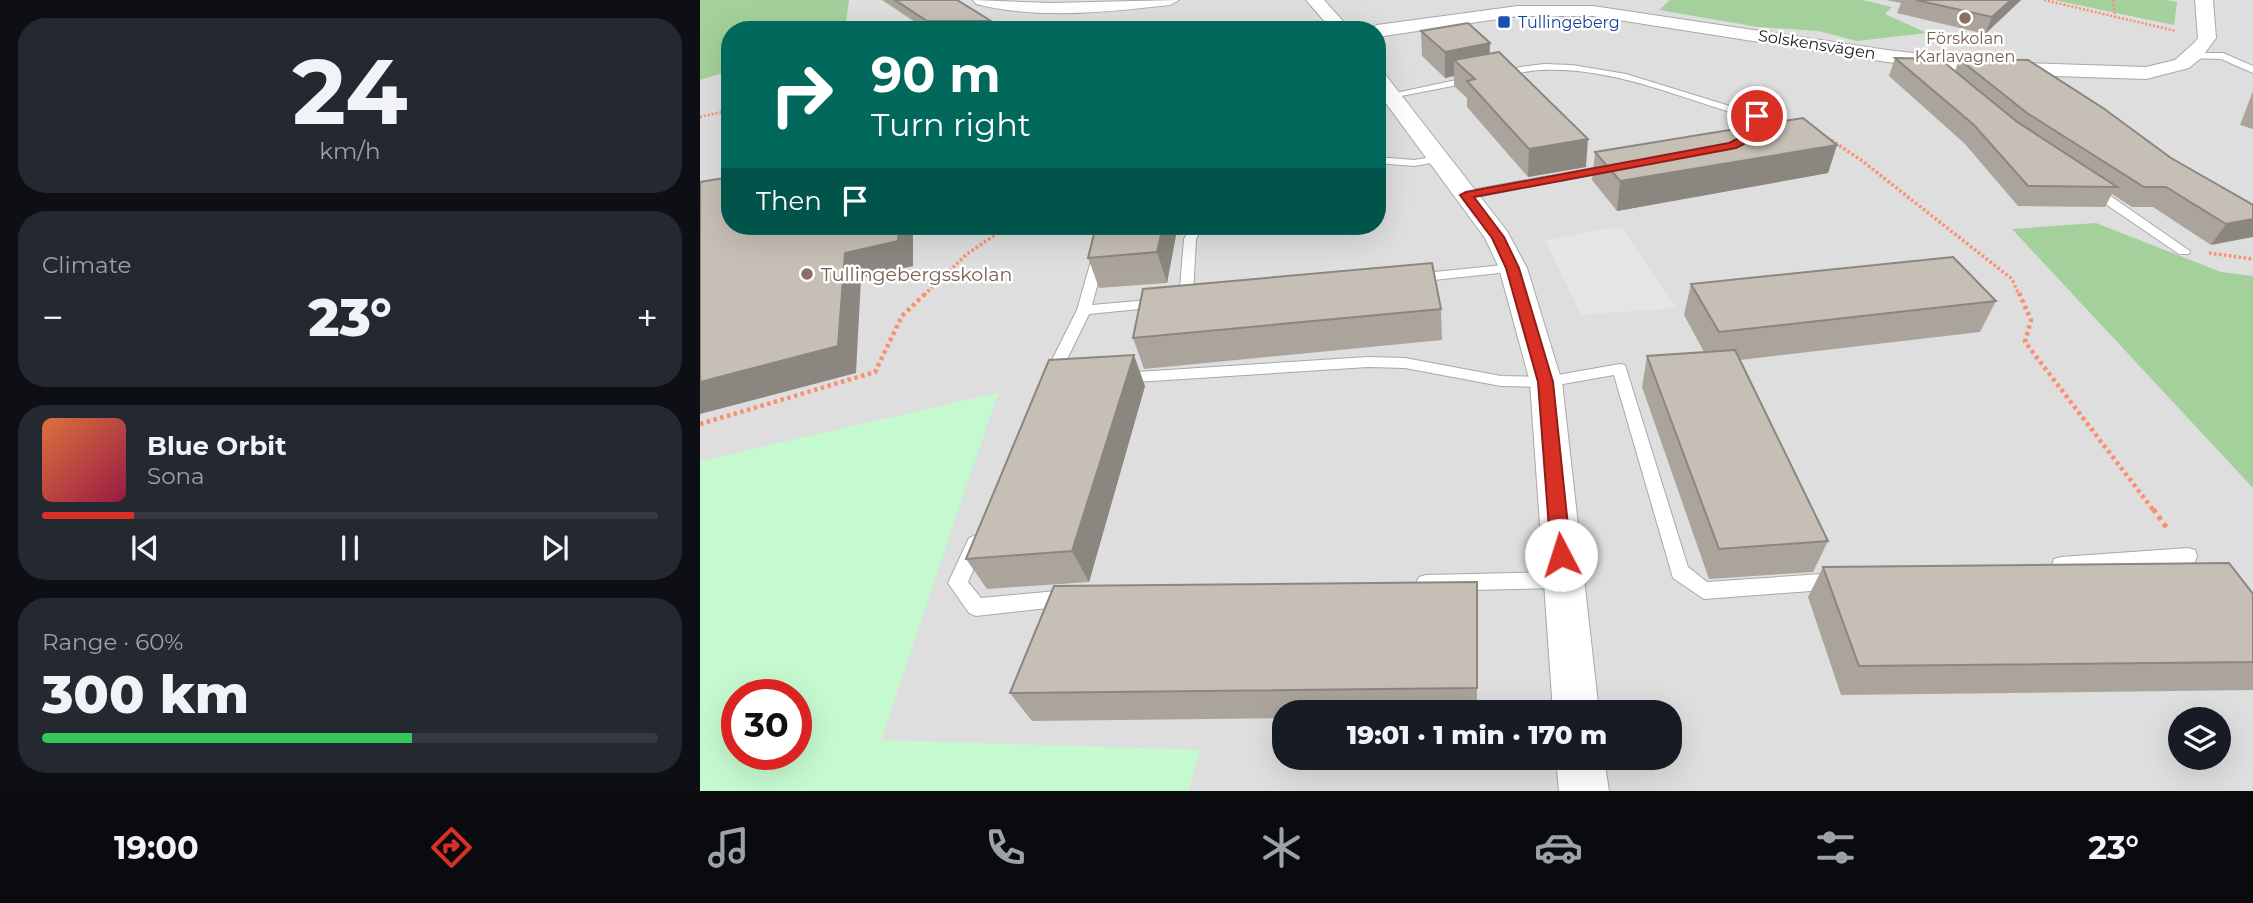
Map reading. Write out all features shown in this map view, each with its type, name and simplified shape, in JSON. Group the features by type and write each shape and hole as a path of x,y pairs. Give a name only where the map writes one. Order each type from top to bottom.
{"street":[{"path":"982,0 1020,7 1114,5 1170,0"},
{"path":"1315,0 1334,21"},
{"path":"2204,0 2207,38"},
{"name":"Solskensvägen","path":"1386,30 1518,11 1593,11 1936,67 1992,68 2052,75 2168,70 2188,62 2207,38"},
{"path":"1386,89 1498,237 1513,268 1546,382 1575,700"},
{"path":"1581,770 1584,791"}],"lane":[{"path":"2194,56 2223,56 2253,70"},
{"path":"1386,86 1543,66 1595,69 1661,85 1723,108 1757,116 1741,142 1732,146"},
{"path":"1386,161 1414,163 1438,159"},
{"path":"1466,195 1625,166"},
{"path":"2081,181 2184,251"},
{"path":"1051,387 1084,310 1105,235"},
{"path":"1084,310 1193,300 1190,239 1192,235"},
{"path":"1404,279 1513,268"},
{"path":"1104,379 1368,362 1405,363 1501,381 1546,382 1620,369 1680,572 1704,591 1859,580"},
{"path":"986,521 958,583 976,607 1086,597"},
{"path":"2037,567 2188,556"},
{"path":"1414,583 1563,580"}],"path":[{"path":"2044,0 2207,38"},
{"path":"2113,0 2115,17"},
{"path":"700,117 721,112"},
{"path":"1827,138 1861,160 2012,279 2031,320 2025,342 2188,556"},
{"path":"700,424 875,372 902,316 967,254 995,235"},
{"path":"2227,255 2253,258"}],"shaded area":[{"path":"700,0 2253,0 2253,791 700,791"},
{"path":"1621,226 1676,308 1581,315 1545,240"}],"green space":[{"path":"700,0 849,0 846,21 721,21 721,74 700,80"},
{"path":"1670,0 1862,0 1892,7 1885,14 1927,33 1857,41 1818,31 1758,27 1659,10"},
{"path":"2054,0 2166,0 2177,2 2174,25"},
{"path":"2096,223 2221,272 2253,276 2253,488 2012,229"},
{"path":"998,393 881,740 1201,750 1188,791 700,791 700,461"}],"building":[{"path":"895,0 957,0 991,21 927,21"},
{"path":"1916,0 2011,0 1992,17"},
{"path":"1468,23 1490,43 1445,52 1421,31"},
{"path":"1499,52 1588,139 1529,149 1467,81 1475,79 1454,60"},
{"path":"1895,58 1940,59 2016,121 2117,187 2028,186 1974,125"},
{"path":"1959,59 2028,60 2103,108 2171,158 2253,205 2253,219 2226,224 2166,187 2144,187 2027,113"},
{"path":"1803,118 1837,145 1620,181 1595,152"},
{"path":"721,178 721,235 898,235 898,241 845,253 838,346 700,382 700,182"},
{"path":"1094,235 1161,235 1157,252 1088,258"},
{"path":"1953,257 1996,301 1719,332 1691,284"},
{"path":"1432,263 1441,309 1133,338 1143,289"},
{"path":"1735,350 1828,541 1719,549 1647,356"},
{"path":"1134,355 1072,551 966,559 1049,360"},
{"path":"2229,563 2253,594 2253,662 1859,666 1823,567"},
{"path":"1477,582 1477,688 1010,693 1054,586"}],"place":[{"name":"Förskolan Karlavagnen","path":"1965,18"},
{"name":"Tullingeberg","path":"1504,22"},
{"name":"Tullingebergsskolan","path":"807,274"}],"route":[{"path":"1561,555 1546,382 1513,268 1498,237 1466,195 1732,146 1741,142 1757,116"}]}
